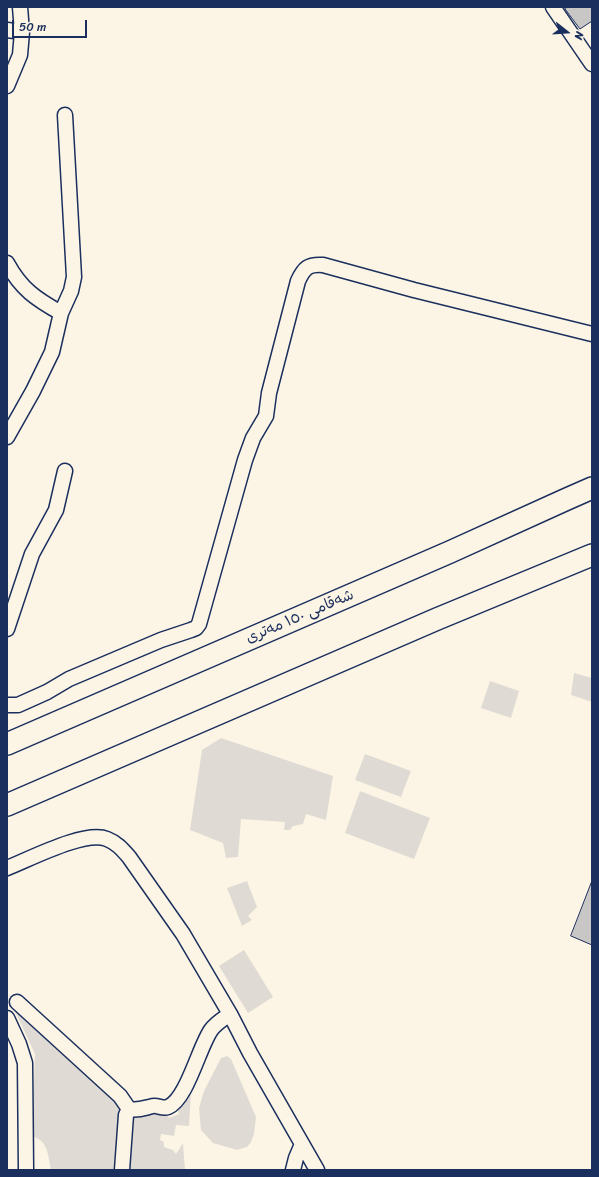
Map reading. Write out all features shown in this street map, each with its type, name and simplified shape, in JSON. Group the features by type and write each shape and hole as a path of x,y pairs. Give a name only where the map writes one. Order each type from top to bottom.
{"highway":[{"path":"450,552 522,511 592,476"},
{"name":"شەقامی ١٥٠ مەتری","path":"7,744 450,552 592,488"},
{"path":"7,805 437,619 592,555"}],"street":[{"path":"7,86 20,55 22,32 20,7"},
{"path":"553,7 587,47 592,64"},
{"path":"7,30 22,32"},
{"path":"7,437 33,392 52,352 61,313 71,291 74,276 65,115"},
{"path":"7,263 23,287 38,300 61,313"},
{"path":"7,705 18,705 47,692 69,679 161,640 196,628 199,624 245,460 253,438 266,416 269,393 298,281 302,272 307,268 313,265 323,265 414,290 592,334"},
{"path":"7,629 32,554 56,510 65,471"},
{"path":"7,868 57,848 92,837 106,839 119,846 129,857 183,934 230,1014 317,1170"},
{"path":"17,1002 120,1096 129,1109 138,1111 154,1106 164,1108 170,1106 178,1098 210,1031 219,1021 230,1014"},
{"path":"7,1018 19,1044 25,1063 26,1170"},
{"path":"122,1170 126,1114 129,1109"},
{"path":"292,1170 302,1144"}],"shaded area":[{"path":"574,673 592,678 592,702 571,695"},
{"path":"490,681 519,691 511,718 481,708"},
{"path":"221,738 333,776 326,820 306,814 303,824 293,826 290,830 284,830 285,822 241,819 238,857 226,858 223,843 190,830 202,750"},
{"path":"365,754 411,771 401,797 355,780"},
{"path":"360,791 430,818 414,859 345,833"},
{"path":"247,881 257,907 248,916 252,920 242,926 227,888"},
{"path":"244,950 273,997 248,1013 219,966"},
{"path":"14,1004 122,1105 119,1170 51,1170 48,1154 44,1145 37,1138 32,1136 35,1054 15,1011"},
{"path":"207,1045 211,1048 191,1093 189,1126 176,1125 174,1136 161,1134 160,1140 164,1142 164,1147 173,1150 176,1154 183,1143 185,1170 123,1170 130,1114 147,1111 166,1113 169,1118 179,1114 176,1104"},
{"path":"227,1056 231,1059 256,1117 254,1134 251,1142 247,1147 237,1150 213,1143 201,1130 199,1108 204,1091 221,1058"}],"building":[{"path":"568,7 592,7 592,21 580,29 565,9"},
{"path":"592,881 592,945 571,936"}]}
